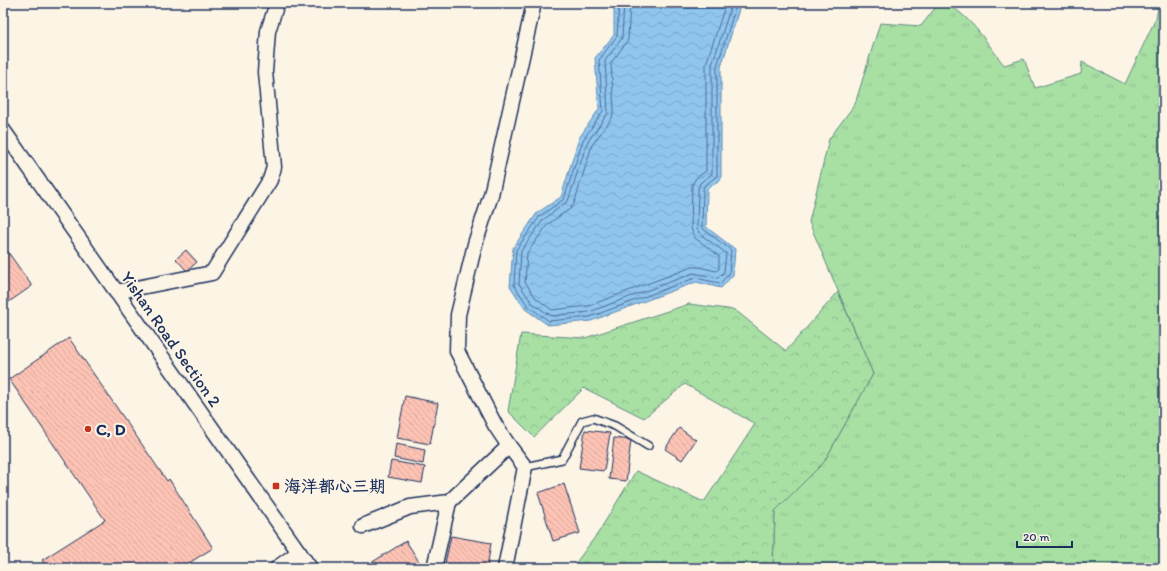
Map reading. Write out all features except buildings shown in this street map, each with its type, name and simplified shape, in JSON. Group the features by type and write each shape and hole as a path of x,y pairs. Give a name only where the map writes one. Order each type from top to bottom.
{"street":[{"path":"116,292 212,273 270,180 274,167 265,72 268,31 277,3"},
{"path":"505,568 525,466 495,425 457,351 458,315 475,244 491,195 534,3"},
{"name":"Yishan Road Section 2","path":"3,130 310,568"},
{"path":"434,568 449,502 509,446"},
{"path":"363,526 410,507 449,502"},
{"path":"277,568 299,552"}],"lane":[{"path":"525,466 562,459 582,421 593,418 615,426 648,446"}],"green space":[{"path":"939,3 948,5 957,10 966,18 975,27 1004,65 1024,59 1035,88 1081,74 1082,62 1125,84 1156,18 1159,3 1164,3 1164,568 773,568 775,511 824,462 873,374 809,222 829,139 855,104 880,23 921,26"},
{"path":"838,292 873,374 824,462 775,511 773,568 572,568 598,533 636,471 704,502 755,424 685,384 644,418 584,388 534,437 508,411 521,334 585,338 689,304 735,310 786,351"}],"water":[{"path":"616,3 741,3 721,67 721,179 707,189 706,227 735,249 733,275 721,288 696,282 591,321 548,325 525,309 510,286 513,248 537,213 561,197 579,138 599,109 595,58 614,35 614,6"}],"place":[{"name":"C, D","path":"88,429"},
{"name":"海洋都心三期","path":"276,486"}]}
